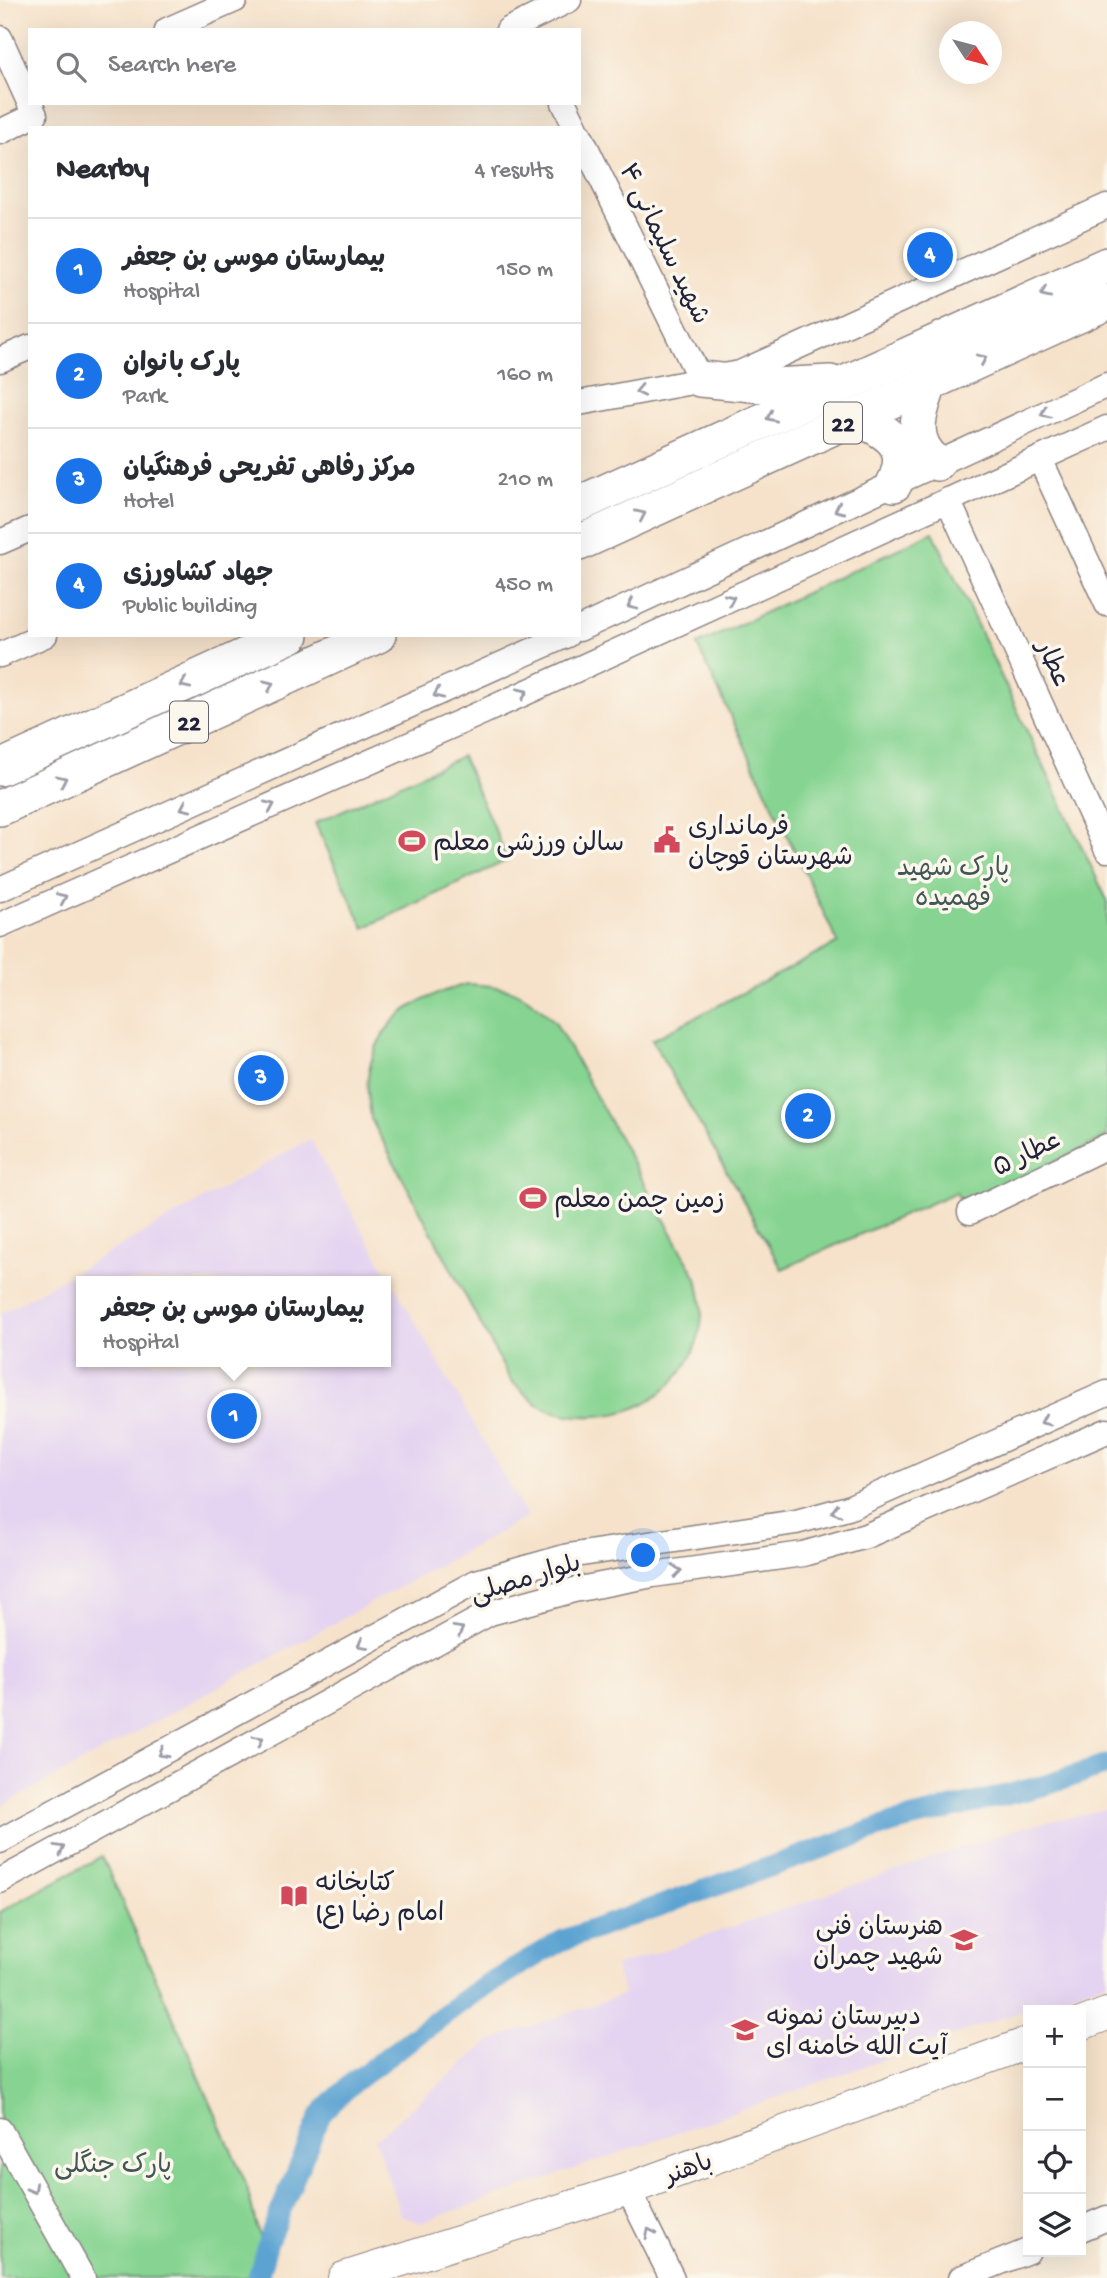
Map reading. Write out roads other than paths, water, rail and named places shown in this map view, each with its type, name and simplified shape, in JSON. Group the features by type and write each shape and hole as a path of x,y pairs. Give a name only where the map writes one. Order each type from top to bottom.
{"highway":[{"name":"22","path":"581,504 1107,265"},
{"name":"22","path":"581,542 1107,302"},
{"path":"700,379 775,386 850,381"},
{"path":"930,382 921,406 917,439 926,455 937,463"},
{"path":"856,417 879,428 893,439 902,453 901,469 894,484"},
{"name":"22","path":"0,768 288,637"},
{"name":"22","path":"0,808 374,637"}],"main road":[{"path":"1086,2022 1107,2014"},
{"name":"باهنر","path":"344,2278 628,2189 1023,2045"}],"street":[{"path":"172,28 235,0"},
{"path":"522,27 569,0"},
{"path":"0,38 28,95"},
{"path":"0,132 28,101"},
{"path":"565,105 575,126"},
{"name":"شهید سلیمانی ۴","path":"581,138 700,379"},
{"path":"581,403 740,373 1107,206"},
{"path":"0,360 28,348"},
{"path":"581,628 1107,385"},
{"path":"0,925 481,713 1107,428"},
{"path":"1040,459 1107,604"},
{"name":"عطار","path":"948,500 1107,850"},
{"path":"0,542 28,530"},
{"path":"0,655 40,637"},
{"path":"0,889 563,637"},
{"path":"467,681 481,713"},
{"name":"عطار ۵","path":"970,1212 1107,1146"},
{"name":"بلوار مصلی","path":"0,1841 476,1582 568,1556 796,1522 848,1508 1107,1393"},
{"name":"بلوار مصلی","path":"0,1881 490,1613 574,1590 653,1575 803,1554 866,1536 1107,1431"},
{"path":"0,2130 83,2278"},
{"path":"628,2189 672,2278"},
{"path":"1086,2227 1107,2218"},
{"path":"961,2278 1023,2253"}],"waterway":[{"path":"258,2278 268,2241 321,2114 352,2083 472,1994 561,1941 893,1823 1046,1785 1107,1765"}],"place":[{"name":"جهاد کشاورزی","path":"930,255"},
{"name":"فرمانداری شهرستان قوچان","path":"667,840"},
{"name":"سالن ورزشی معلم","path":"412,841"},
{"name":"مرکز رفاهی تفریحی فرهنگیان","path":"261,1078"},
{"name":"پارک بانوان","path":"808,1116"},
{"name":"زمین چمن معلم","path":"533,1198"},
{"name":"بیمارستان موسی بن جعفر","path":"234,1416"},
{"name":"کتابخانه امام رضا (ع)","path":"294,1896"},
{"name":"هنرستان فنی شهید چمران","path":"964,1940"},
{"name":"دبیرستان نمونه آیت الله خامنه ای","path":"745,2030"}],"park label":[{"name":"پارک شهید فهمیده","path":"953,881"},
{"name":"پارک جنگلی","path":"113,2163"}]}
